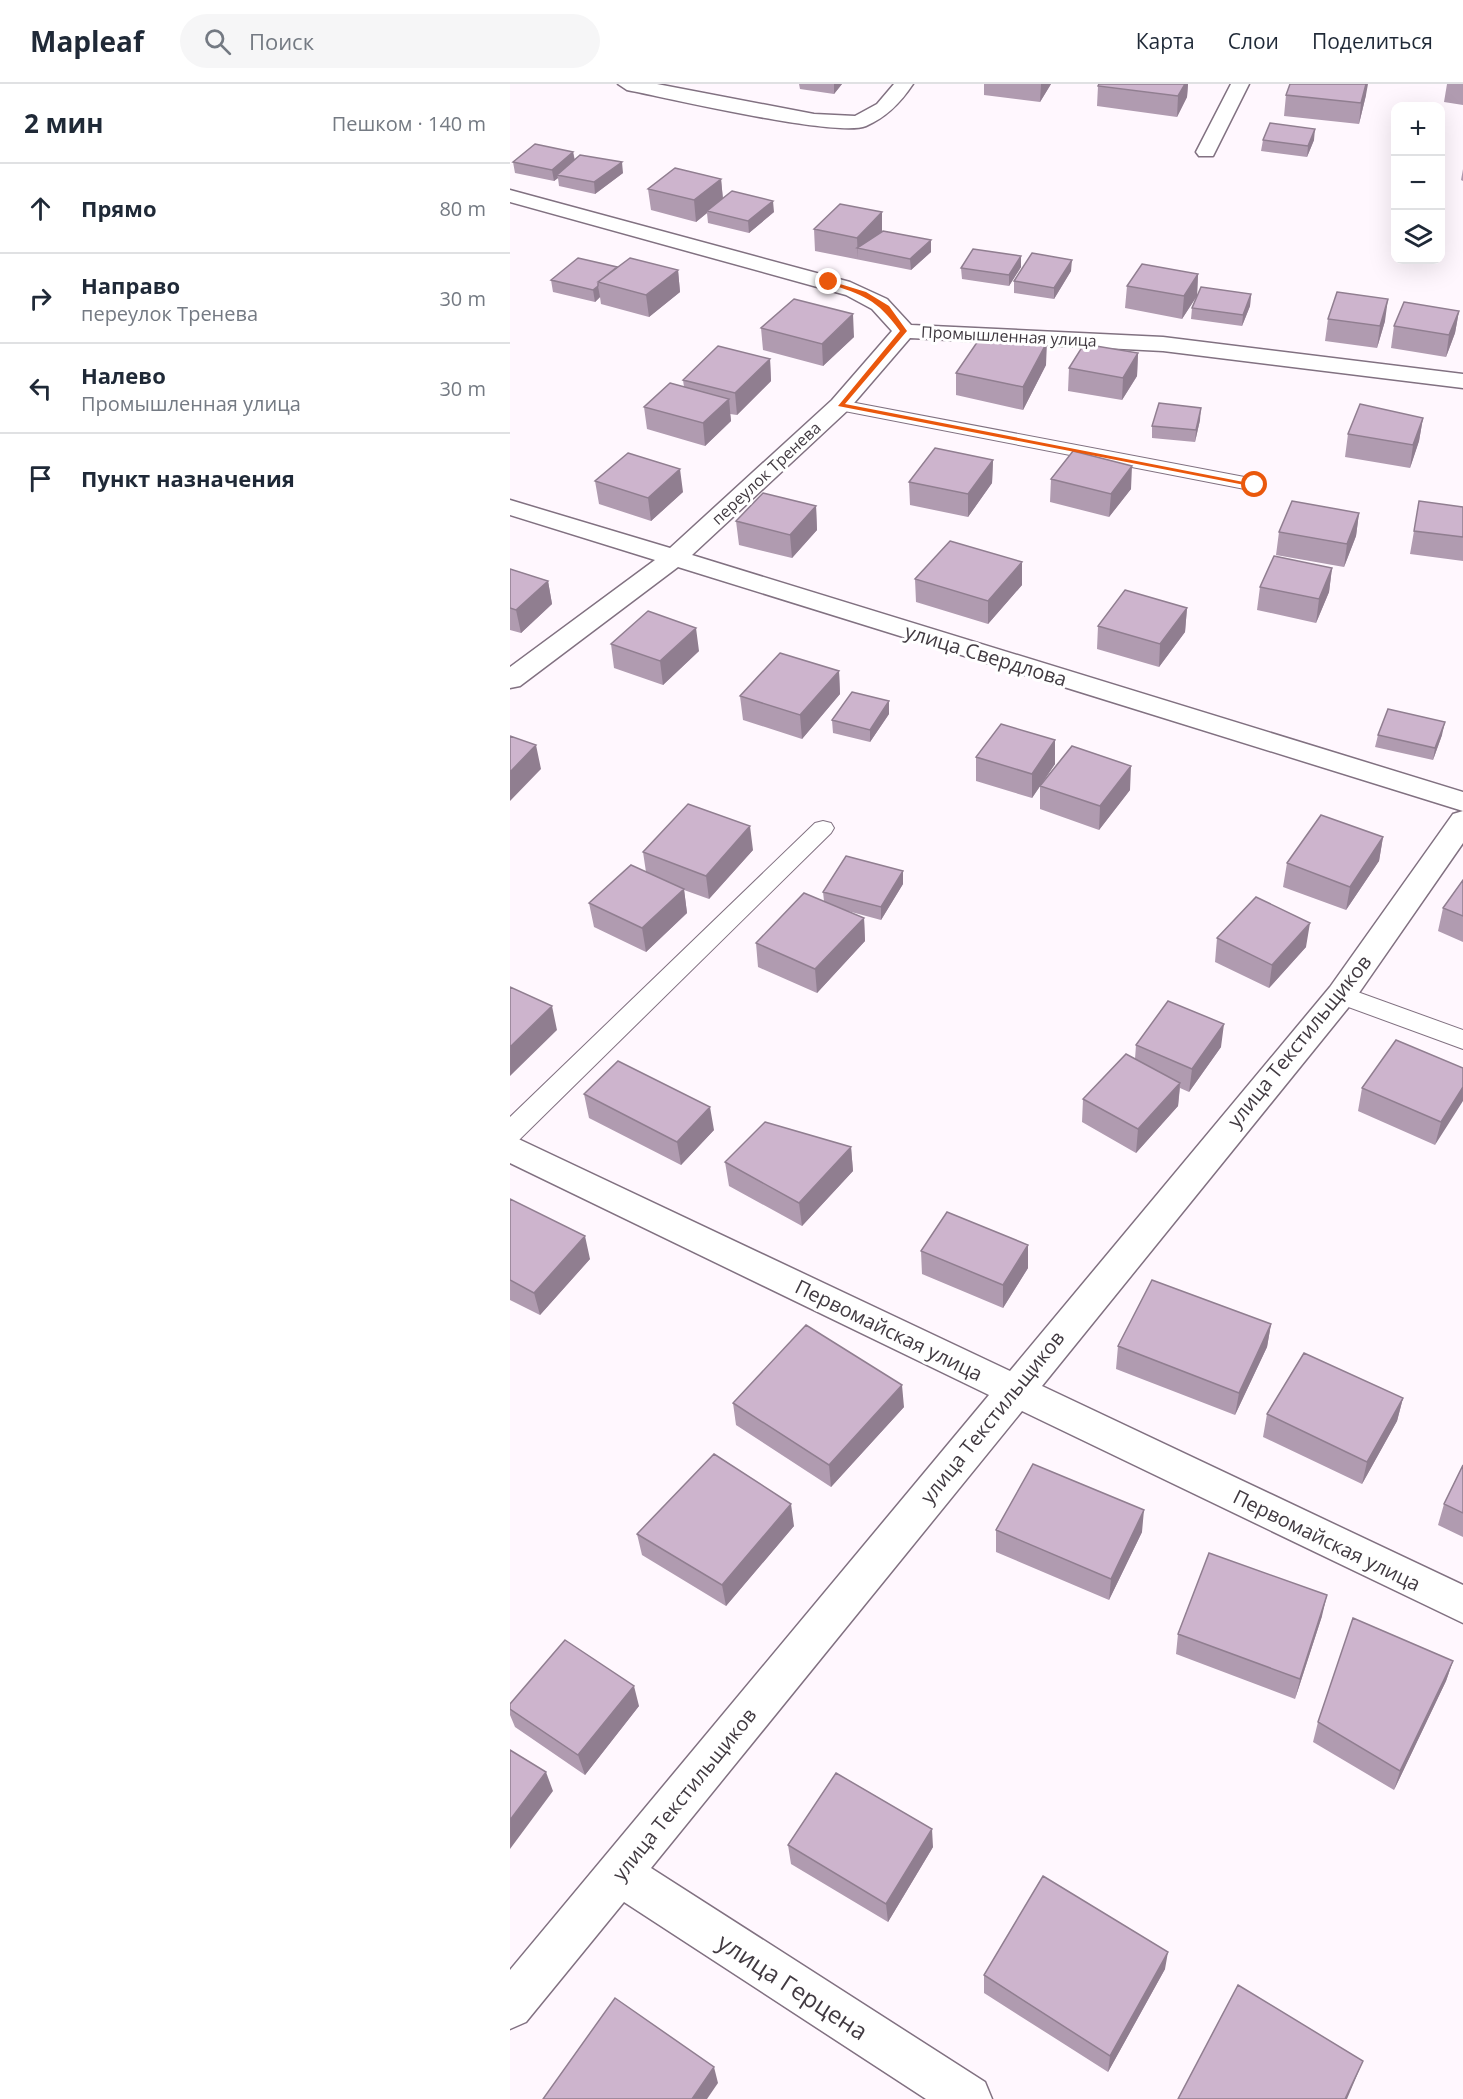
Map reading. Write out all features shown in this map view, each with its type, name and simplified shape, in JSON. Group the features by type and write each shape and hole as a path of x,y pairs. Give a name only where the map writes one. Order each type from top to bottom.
{"street":[{"path":"627,84 814,120 859,122 884,108 904,84"},
{"path":"1206,152 1240,84"},
{"name":"Промышленная улица","path":"510,196 818,278 864,293 887,308 904,331 1163,344 1463,381"},
{"name":"переулок Тренева","path":"510,680 673,559 840,405 904,331"},
{"name":"улица Свердлова","path":"510,507 1463,802"},
{"name":"улица Текстильщиков","path":"510,2006 1341,995 1463,821"},
{"name":"Первомайская улица","path":"510,1148 1463,1605"},
{"name":"улица Герцена","path":"619,1873 968,2099"}],"lane":[{"path":"840,405 1255,485"},
{"path":"510,1133 823,828"},
{"path":"1341,995 1463,1040"}],"building":[{"path":"1099,84 1185,84 1178,96 1098,86"},
{"path":"1290,84 1366,84 1361,103 1286,95"},
{"path":"1270,123 1315,129 1308,146 1263,140"},
{"path":"535,144 573,152 552,170 513,162"},
{"path":"580,155 622,162 594,182 557,175"},
{"path":"675,168 721,179 694,200 648,189"},
{"path":"732,191 773,201 748,221 707,211"},
{"path":"840,204 882,212 857,238 814,229"},
{"path":"883,231 931,240 910,259 857,248"},
{"path":"973,249 1021,256 1009,275 961,268"},
{"path":"1032,253 1072,260 1054,288 1014,281"},
{"path":"578,258 617,267 598,282 598,286 593,290 551,280"},
{"path":"630,258 678,270 646,295 598,282"},
{"path":"1142,264 1198,274 1184,296 1127,286"},
{"path":"1201,287 1251,294 1243,315 1192,308"},
{"path":"1337,292 1388,299 1380,326 1328,319"},
{"path":"794,299 853,314 822,344 761,328"},
{"path":"1404,302 1459,311 1449,335 1394,326"},
{"path":"980,338 1047,342 1023,387 956,373"},
{"path":"1084,344 1138,353 1123,378 1069,368"},
{"path":"718,346 770,359 735,393 683,380"},
{"path":"670,383 729,399 703,423 644,407"},
{"path":"1159,403 1201,408 1196,430 1152,426"},
{"path":"1360,404 1423,418 1413,445 1348,434"},
{"path":"935,448 993,460 968,494 909,482"},
{"path":"1073,451 1132,466 1111,494 1051,479"},
{"path":"628,453 680,469 648,498 595,481"},
{"path":"763,493 816,506 790,535 736,521"},
{"path":"1292,501 1359,513 1347,544 1279,532"},
{"path":"1419,501 1463,507 1463,537 1414,531"},
{"path":"950,541 1022,562 988,601 915,579"},
{"path":"1274,556 1332,568 1319,599 1260,587"},
{"path":"510,569 548,581 516,610 510,608"},
{"path":"1125,590 1187,608 1160,644 1098,626"},
{"path":"648,611 696,628 660,661 611,644"},
{"path":"780,653 839,671 800,715 740,696"},
{"path":"852,692 889,701 870,730 832,720"},
{"path":"1388,709 1445,722 1435,748 1378,735"},
{"path":"1001,724 1055,740 1032,774 976,757"},
{"path":"510,736 536,745 510,772"},
{"path":"1072,746 1131,766 1100,806 1040,786"},
{"path":"688,804 750,826 706,876 643,852"},
{"path":"1321,815 1383,837 1350,887 1287,863"},
{"path":"846,856 903,871 881,907 823,892"},
{"path":"631,865 684,889 642,928 589,903"},
{"path":"1463,880 1463,916 1443,908"},
{"path":"804,893 864,918 815,969 756,943"},
{"path":"1256,897 1310,923 1272,965 1217,938"},
{"path":"510,987 552,1006 510,1047"},
{"path":"1168,1001 1224,1024 1192,1069 1136,1045"},
{"path":"1396,1040 1463,1068 1463,1087 1441,1122 1362,1088"},
{"path":"1126,1054 1180,1083 1138,1129 1083,1099"},
{"path":"618,1061 710,1107 677,1142 584,1094"},
{"path":"765,1122 851,1147 799,1203 725,1162"},
{"path":"510,1199 585,1236 534,1293 510,1280"},
{"path":"947,1212 1028,1245 1003,1285 921,1251"},
{"path":"1152,1280 1271,1324 1239,1393 1118,1346"},
{"path":"806,1325 902,1385 829,1465 733,1403"},
{"path":"1304,1353 1403,1398 1367,1462 1267,1414"},
{"path":"714,1454 791,1504 722,1585 637,1534"},
{"path":"1033,1464 1144,1510 1111,1579 996,1530"},
{"path":"1463,1465 1463,1513 1444,1504"},
{"path":"1209,1553 1327,1595 1300,1679 1178,1634"},
{"path":"1353,1618 1453,1661 1400,1771 1318,1722"},
{"path":"565,1640 634,1686 578,1755 510,1709 510,1704"},
{"path":"510,1750 546,1772 510,1820"},
{"path":"836,1773 932,1829 886,1904 788,1845"},
{"path":"1043,1876 1168,1952 1110,2056 984,1975"},
{"path":"1238,1985 1363,2061 1345,2099 1178,2099"},
{"path":"615,1998 714,2067 692,2099 543,2099"}],"route":[{"path":"829,282 864,293 887,308 904,331 840,405 1255,485"}]}
